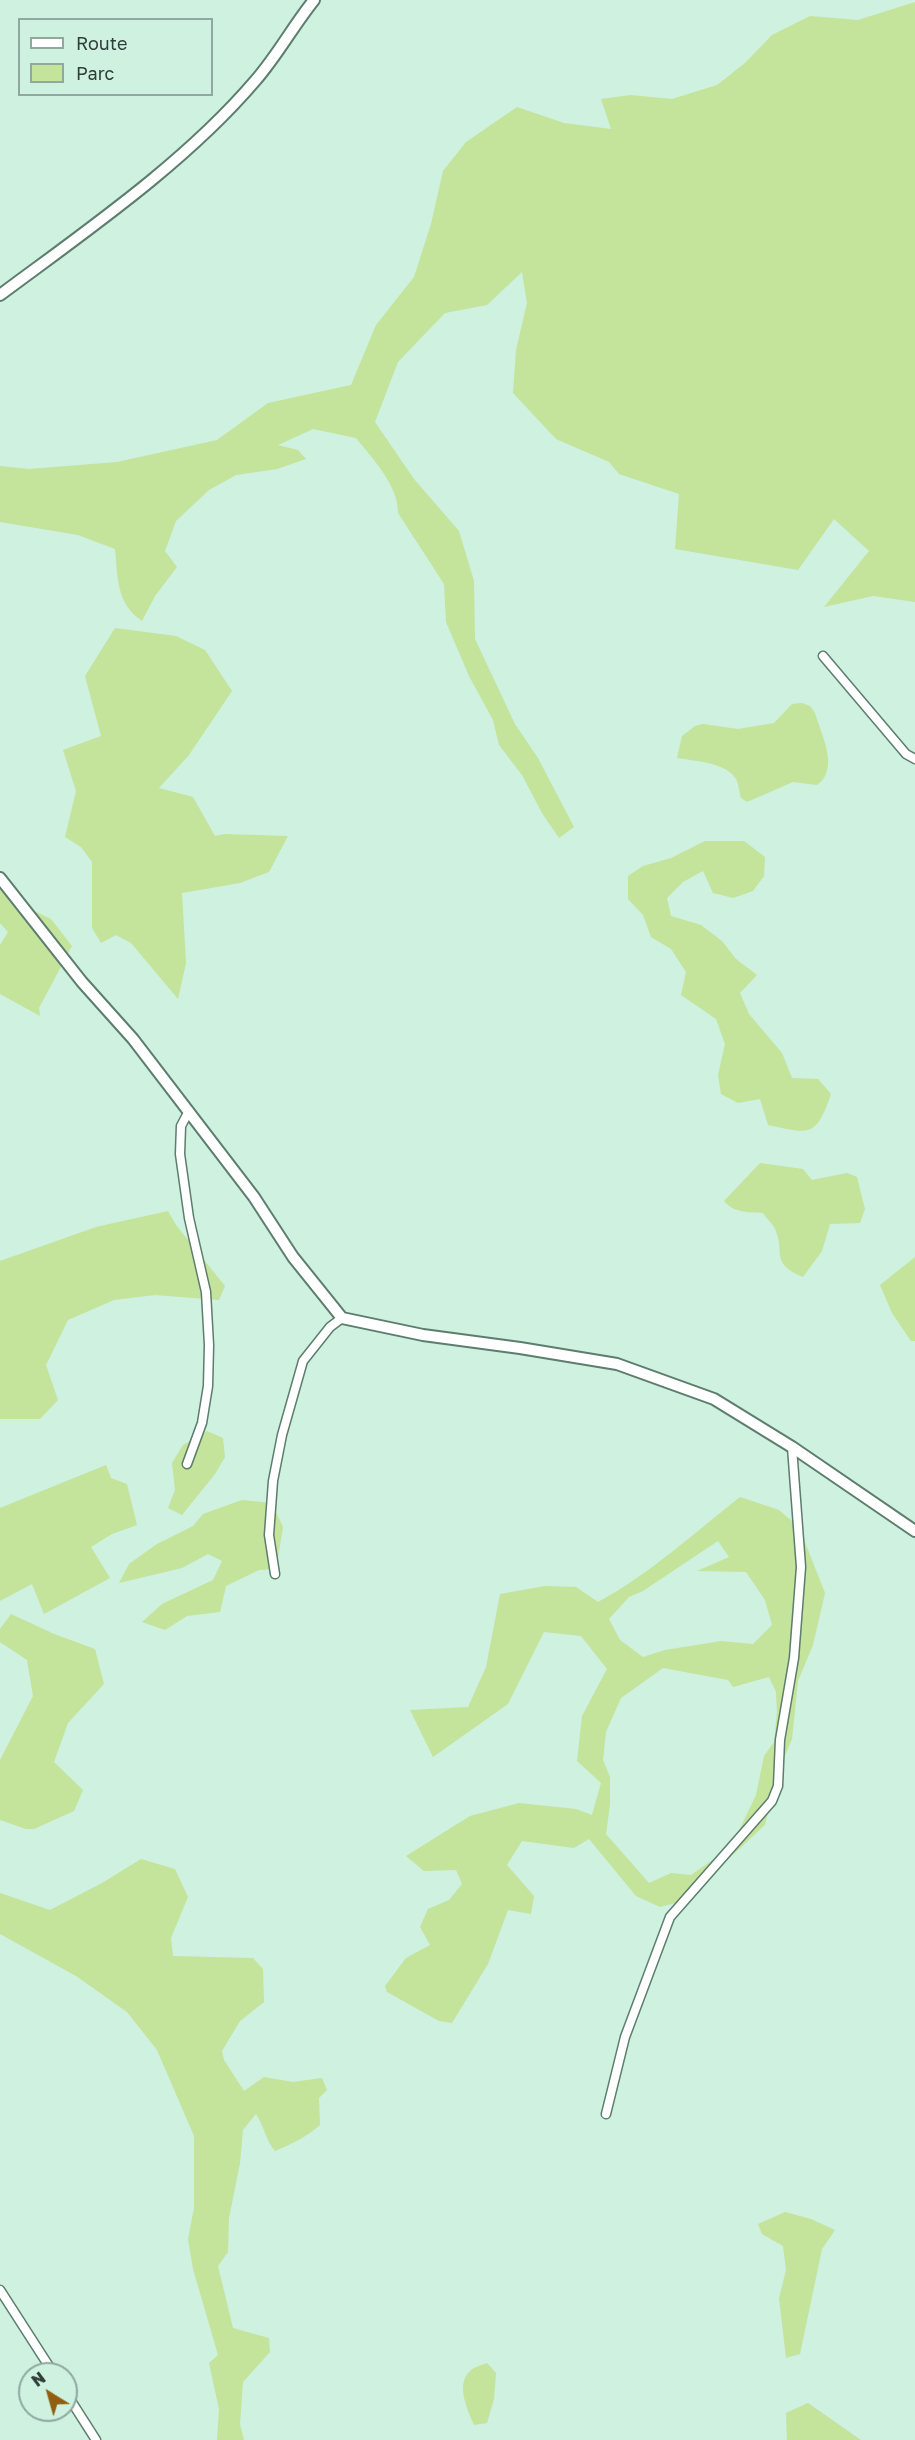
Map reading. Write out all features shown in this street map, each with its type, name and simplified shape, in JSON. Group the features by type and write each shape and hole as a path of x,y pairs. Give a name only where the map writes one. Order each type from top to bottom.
{"street":[{"path":"0,295 104,217 182,153 221,117 256,81 314,0"},
{"path":"823,656 906,754 915,759"},
{"path":"0,878 82,982 133,1039 189,1111 254,1197 293,1257 342,1318 423,1335 617,1364 714,1399 792,1447 915,1531"},
{"path":"188,1464 202,1423 208,1386 209,1345 206,1292 189,1218 180,1154 182,1126 189,1111"},
{"path":"275,1574 269,1535 273,1481 282,1435 303,1361 330,1327 342,1318"},
{"path":"606,2114 625,2037 670,1917 772,1801 778,1786 780,1740 794,1658 801,1567 792,1447"},
{"path":"0,2290 46,2362"},
{"path":"78,2412 96,2440"}],"green space":[{"path":"915,2 915,602 873,596 824,607 869,551 834,519 798,570 675,549 679,494 619,474 609,462 556,439 513,393 516,350 527,303 522,272 487,305 445,313 398,362 375,422 414,479 459,531 474,581 475,639 515,724 538,758 574,827 559,838 542,813 522,775 499,745 493,720 469,676 446,622 444,584 398,513 394,493 377,463 356,438 313,429 278,445 298,450 306,459 277,469 236,475 209,490 176,521 165,551 177,567 155,596 142,621 133,614 123,598 118,580 115,549 78,535 0,522 0,466 29,469 117,462 217,440 268,403 351,385 376,325 414,277 431,224 443,171 466,142 517,107 564,123 611,129 601,99 631,95 672,99 717,85 745,63 772,35 810,16 858,20"},
{"path":"115,628 176,636 205,650 232,691 189,755 159,788 193,797 215,836 224,834 288,836 269,872 240,883 182,893 186,963 178,999 131,943 116,935 101,943 92,928 92,862 81,847 65,837 76,791 63,750 101,736 85,676"},
{"path":"802,703 810,706 815,713 827,751 827,770 824,778 817,785 793,782 747,802 741,798 736,779 725,769 709,763 677,758 682,736 695,726 703,724 738,729 774,723 792,704"},
{"path":"705,841 744,841 765,857 764,876 753,891 733,898 713,893 703,871 683,882 667,898 671,916 701,925 722,941 736,959 757,975 740,993 749,1014 782,1053 792,1078 818,1079 831,1094 821,1119 816,1126 810,1129 802,1131 768,1125 760,1099 738,1103 721,1094 718,1075 725,1044 716,1019 681,995 686,972 671,949 651,937 643,915 628,899 628,876 643,866 671,858"},
{"path":"0,884 18,903 51,919 72,946 39,1008 40,1016 0,994 0,945 8,932 0,923"},
{"path":"760,1163 803,1169 812,1180 847,1173 857,1177 865,1209 860,1223 830,1224 822,1251 803,1277 792,1272 782,1262 775,1229 763,1213 737,1210 724,1201"},
{"path":"168,1211 176,1225 225,1286 219,1300 155,1295 114,1300 68,1320 46,1365 58,1400 40,1419 0,1419 0,1261 96,1227"},
{"path":"915,1257 915,1341 911,1341 892,1313 880,1285"},
{"path":"207,1431 223,1438 225,1457 215,1474 182,1515 168,1508 175,1490 172,1463 183,1445"},
{"path":"106,1465 111,1478 127,1484 137,1525 112,1534 91,1547 110,1578 44,1614 32,1584 0,1601 0,1508"},
{"path":"740,1497 779,1510 799,1527 825,1593 813,1645 798,1681 792,1739 778,1773 765,1825 683,1901 660,1907 636,1896 589,1839 574,1848 522,1841 507,1865 534,1896 531,1914 508,1910 488,1964 452,2023 439,2021 387,1992 385,1986 406,1958 430,1945 420,1927 428,1909 449,1900 462,1884 456,1870 424,1871 406,1856 470,1816 519,1803 576,1809 592,1815 601,1783 577,1761 582,1716 607,1669 581,1636 544,1632 508,1704 433,1757 410,1710 468,1707 486,1667 500,1594 545,1586 576,1587 598,1602 654,1566","holes":["718,1541 729,1557 697,1571 746,1572 765,1600 772,1625 753,1644 721,1641 665,1650 643,1657 620,1640 609,1619 629,1597 643,1591","663,1668 728,1680 733,1687 769,1677 776,1692 777,1712 774,1742 764,1756 756,1795 731,1847 691,1875 671,1873 649,1883 606,1834 610,1804 610,1777 603,1760 606,1732 621,1698"]},
{"path":"242,1500 272,1503 283,1527 276,1569 259,1570 226,1586 220,1612 187,1616 165,1630 142,1622 162,1604 213,1580 222,1561 208,1554 182,1568 119,1583 129,1564 157,1544 193,1526 203,1514"},
{"path":"11,1614 54,1634 95,1649 104,1684 68,1723 54,1762 83,1790 74,1811 34,1829 26,1829 0,1820 0,1760 33,1696 27,1660 0,1642 0,1629"},
{"path":"141,1859 175,1869 188,1897 171,1938 173,1956 253,1958 263,1969 264,2002 240,2021 222,2051 224,2060 244,2091 264,2077 293,2082 322,2078 327,2090 319,2098 320,2125 287,2146 275,2151 256,2114 243,2130 240,2163 229,2218 228,2252 218,2266 233,2328 269,2338 270,2352 243,2382 240,2424 244,2440 217,2440 219,2409 209,2363 218,2355 193,2269 188,2239 194,2208 194,2136 157,2050 127,2012 76,1976 0,1934 0,1893 50,1910 102,1883"},
{"path":"785,2212 811,2219 835,2230 822,2249 800,2354 786,2358 779,2298 786,2270 783,2246 762,2234 758,2224"},
{"path":"487,2363 496,2373 494,2399 487,2423 474,2425 464,2398 463,2383 470,2371"},
{"path":"808,2403 861,2440 787,2440 786,2413"}]}
